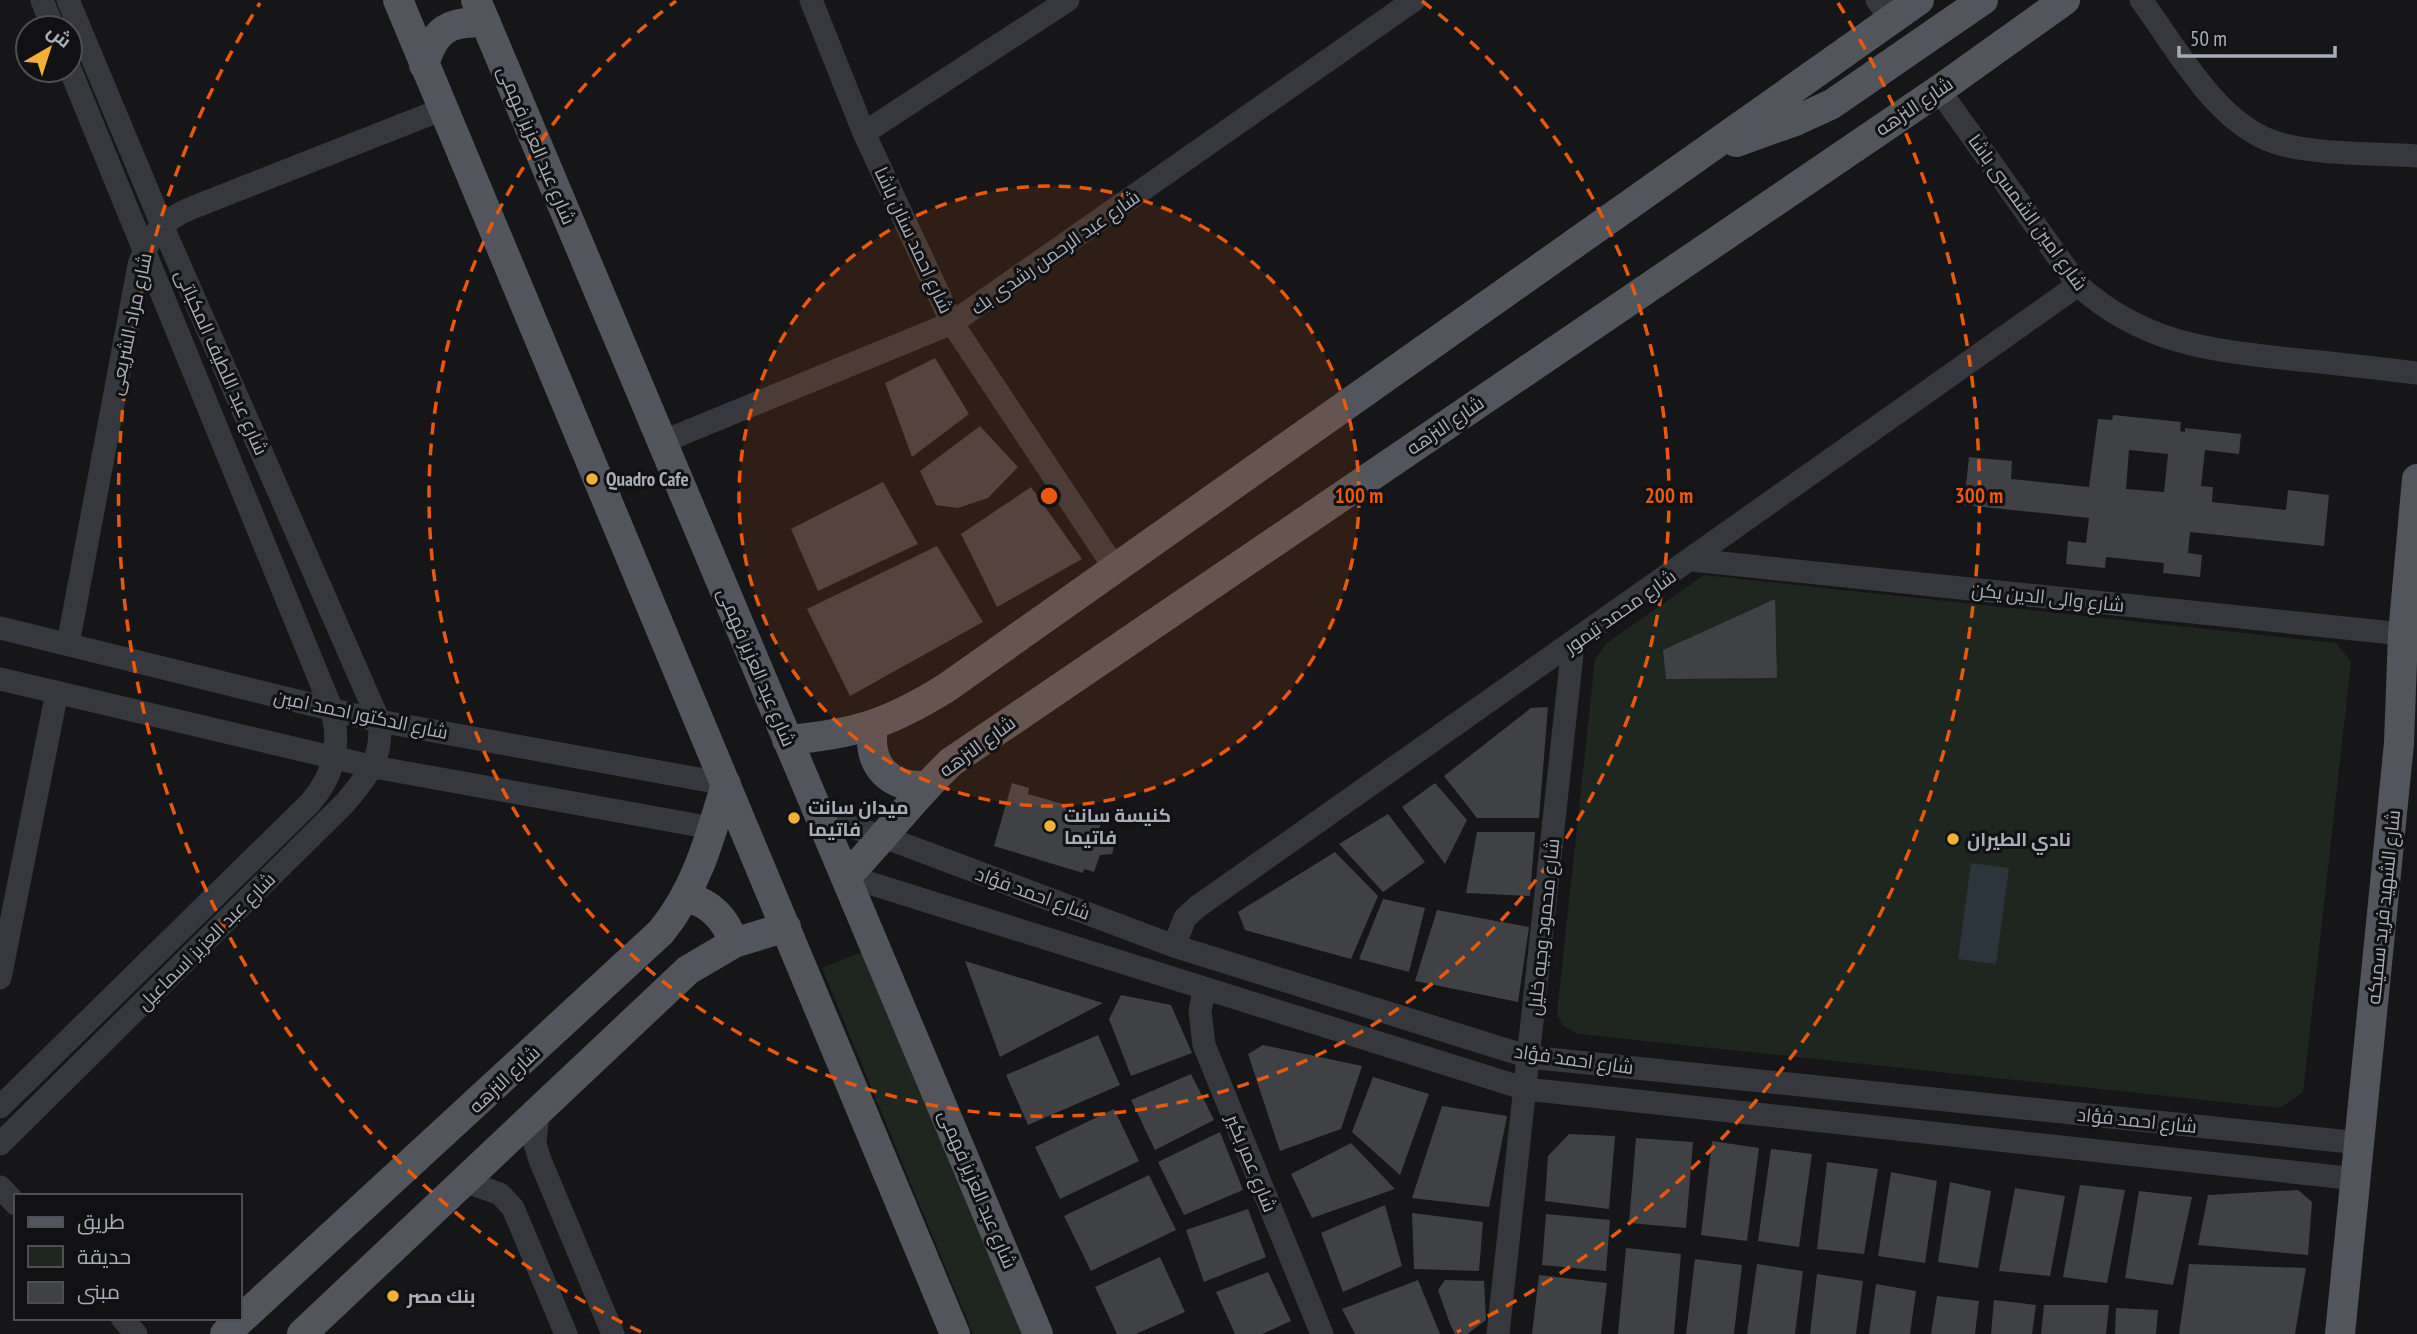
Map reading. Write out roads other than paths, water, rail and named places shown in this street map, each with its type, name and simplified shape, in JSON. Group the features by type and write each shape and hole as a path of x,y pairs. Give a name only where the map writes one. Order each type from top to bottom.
{"main road":[{"path":"398,0 955,1334"},
{"path":"787,740 840,735 873,727 912,709 946,688 1704,152 1885,10 1919,0"},
{"path":"1704,152 1795,121 1832,104 1983,0"},
{"name":"شارع النزهه","path":"847,876 884,837 925,786 951,762 1939,90 2065,0"},
{"path":"424,65 430,44 444,29 481,12"},
{"name":"شارع عبد العزيز فهمى","path":"481,12 1038,1334"},
{"name":"شارع الشهيد فريد سميكه","path":"2340,1334 2410,627 2417,479"},
{"path":"873,727 870,743 873,760 882,773 896,783 925,786"},
{"name":"شارع النزهه","path":"242,1318 637,957 687,897 726,784"},
{"path":"687,897 714,910 724,921 734,943"},
{"path":"302,1334 688,970 734,943 786,928"},
{"name":"شارع النزهه","path":"225,1334 240,1320"}],"street":[{"name":"شارع عبد اللطيف المكباتى","path":"68,0 162,225 379,721"},
{"name":"شارع احمد سنان باشا","path":"811,0 864,133 952,323 1116,570"},
{"path":"864,133 1039,9 1068,0"},
{"name":"شارع عبد الرحمن رشدى بك","path":"662,442 952,323 1414,0"},
{"path":"2141,0 2216,101 2232,119 2253,133 2275,143 2299,147 2417,156"},
{"name":"شارع عبد اللطيف المكباتى","path":"76,84 332,710"},
{"name":"شارع امين الشمسى باشا","path":"1939,90 2078,285 2102,307 2134,326 2207,350 2417,373"},
{"name":"شارع مراد الشريعى","path":"68,645 144,251 162,225 189,209 443,109"},
{"name":"شارع محمد تيمور","path":"1174,946 1181,924 1197,907 1573,645 2078,285"},
{"name":"شارع والى الدين يكن","path":"1692,560 2410,627"},
{"name":"شارع الدكتور احمد امين","path":"0,628 379,721 726,784"},
{"name":"شارع محمود وجيه خليل","path":"1498,1334 1573,645"},
{"path":"0,679 374,767 712,828"},
{"path":"0,978 57,692"},
{"name":"شارع عبد العزيز اسماعيل","path":"0,1107 310,803 330,775 335,758 337,742 332,710"},
{"path":"374,767 381,745 379,721"},
{"name":"شارع عبد العزيز اسماعيل","path":"0,1144 328,820 374,767"},
{"name":"شارع احمد فؤاد","path":"822,818 884,837 1174,946 1529,1057 2360,1143"},
{"name":"شارع احمد فؤاد","path":"847,876 1526,1089 2357,1180"},
{"name":"شارع عمر بكير","path":"1205,990 1200,1012 1204,1045 1322,1334"},
{"path":"538,1111 535,1144 540,1160 612,1334"},
{"path":"464,1181 500,1194 513,1208 566,1334"},
{"path":"0,1187 14,1202"},
{"path":"124,1320 136,1334"}],"place":[{"name":"Quadro Cafe","path":"592,479"},
{"name":"ميدان سانت فاتيما","path":"794,818"},
{"name":"كنيسة سانت فاتيما","path":"1050,826"},
{"name":"نادي الطيران","path":"1953,839"},
{"name":"بنك مصر","path":"393,1296"}]}
